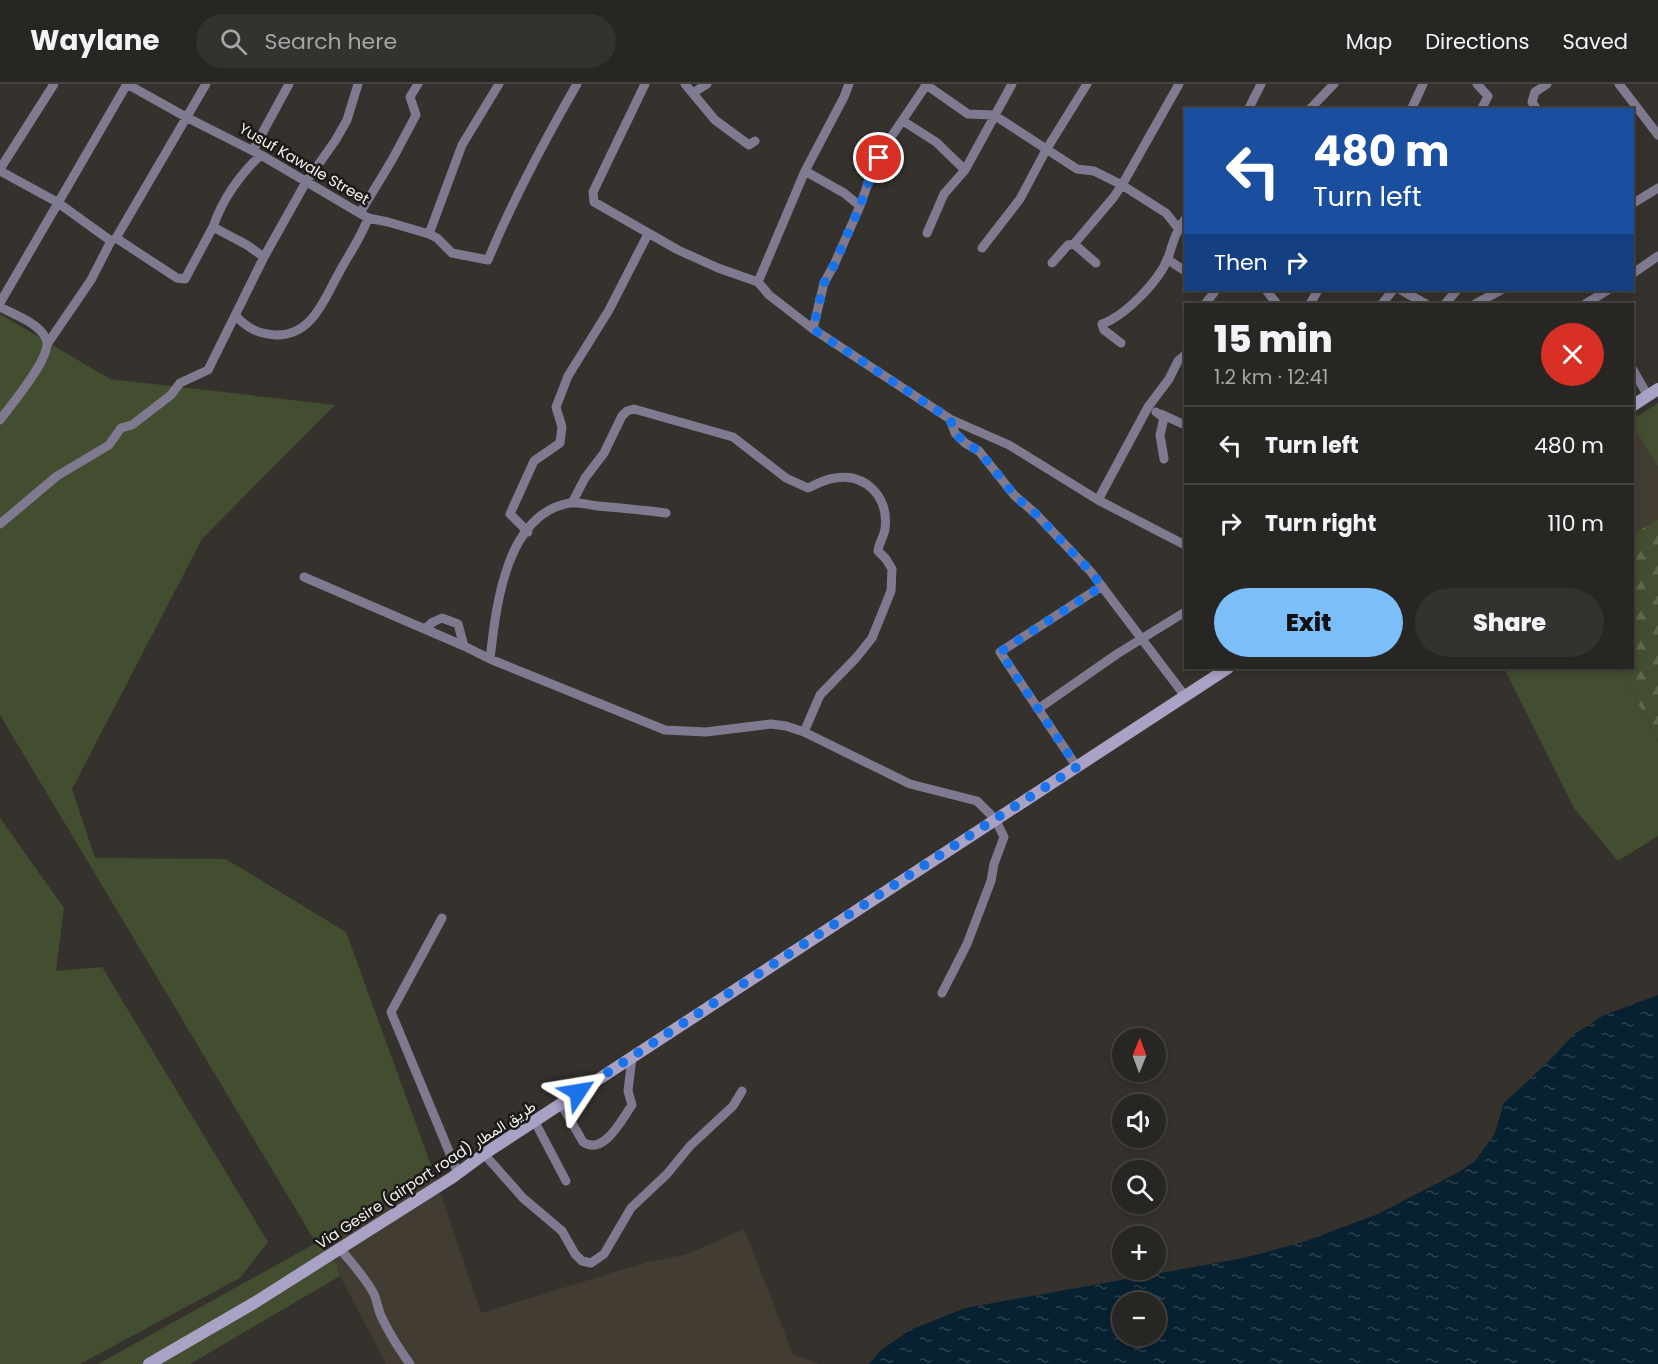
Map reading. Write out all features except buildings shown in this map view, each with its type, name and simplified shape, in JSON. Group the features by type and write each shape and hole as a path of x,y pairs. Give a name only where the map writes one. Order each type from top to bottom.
{"main road":[{"path":"1634,405 1653,393"},
{"name":"Via Gesire (airport road) طريق المطار","path":"149,1364 254,1303 458,1173 1226,669"}],"street":[{"path":"54,84 0,170 57,202 177,278 185,279 231,189 257,153 289,84"},
{"path":"0,303 127,84"},
{"name":"Yusuf Kawale Street","path":"127,84 257,153 364,216 429,234 437,238 452,253 488,260 509,208 577,84"},
{"path":"0,420 38,369 48,343 91,280 206,84"},
{"path":"0,524 57,476 110,445 121,428 132,425 171,395 180,383 208,370 264,257 306,182 347,120 358,84"},
{"path":"236,316 251,329 270,335 284,335 297,331 311,321 326,300 364,216 416,115 410,98 418,84"},
{"path":"429,234 462,144 499,84"},
{"path":"645,84 608,160 592,198 594,202 648,234 718,268 758,282 769,295 813,329 950,419 1009,445 1098,500 1184,544"},
{"path":"685,84 715,120 749,145 755,141"},
{"path":"693,93 707,84"},
{"path":"758,282 805,171 849,84"},
{"path":"813,329 824,283 860,206 872,172 887,143 926,84 968,114 994,115 1077,169 1094,171 1122,185 1166,213 1178,228"},
{"path":"927,233 944,194 965,170 1012,84"},
{"path":"982,248 1020,199 1046,150 1087,84"},
{"path":"1052,263 1068,245 1074,244 1113,198 1179,84"},
{"path":"1249,108 1261,84"},
{"path":"1311,108 1334,84"},
{"path":"1412,108 1423,84"},
{"path":"1477,84 1488,96 1482,108"},
{"path":"1536,108 1532,102 1535,92 1547,84"},
{"path":"1619,84 1658,135"},
{"path":"903,121 936,142 965,170"},
{"path":"805,171 844,193 860,206"},
{"path":"1634,202 1658,188"},
{"path":"1121,343 1104,330 1102,324 1113,320 1152,285 1167,259 1178,228 1184,220"},
{"path":"213,227 264,257"},
{"path":"528,532 510,514 534,461 560,442 562,427 556,407 568,376 609,310 648,234"},
{"path":"1074,244 1096,263"},
{"path":"1634,273 1658,256"},
{"path":"1167,259 1184,270"},
{"path":"1206,303 1215,291"},
{"path":"1267,291 1276,303"},
{"path":"1383,303 1392,291"},
{"path":"1403,291 1424,303"},
{"path":"1446,303 1456,291"},
{"path":"1477,303 1499,291"},
{"path":"1591,303 1607,291"},
{"path":"0,307 35,326 46,337 48,343"},
{"path":"1098,500 1152,410 1178,361 1184,356"},
{"path":"1634,370 1653,393"},
{"path":"572,503 585,478 604,453 622,416 627,411 634,410 733,437 786,478 808,488 826,480 844,478 866,482 876,490 883,506 885,528 878,551 892,569 891,591 872,638 820,695 804,732"},
{"path":"1152,410 1184,425"},
{"path":"1152,410 1164,418 1160,435 1164,459"},
{"path":"950,419 955,433 965,443 979,451 1014,495 1043,521 1091,572 1185,696"},
{"path":"490,659 497,599 514,551 544,515 572,503 666,513"},
{"path":"303,577 490,659 665,730 706,732 771,724 786,726 804,732 910,784 977,801 995,819 1004,837 994,864 991,881 967,944 942,993"},
{"path":"1077,767 1000,652 1102,586"},
{"path":"1038,710 1072,685 1184,613"},
{"path":"425,629 433,621 442,618 458,624 464,646"},
{"path":"442,918 391,1012 458,1173"},
{"path":"561,1104 584,1142 589,1146 596,1146 603,1142 632,1105 628,1090 632,1057"},
{"path":"484,1154 522,1198 562,1231 575,1254 582,1261 591,1263 604,1254 631,1208 667,1174 690,1146 733,1106 741,1091"},
{"path":"535,1122 566,1181"},
{"path":"340,1249 363,1277 374,1295 387,1329 410,1364"}],"shaded area":[{"path":"1634,428 1658,467 1658,519 1634,534"},
{"path":"432,1168 481,1313 651,1261 685,1255 744,1229 793,1354 819,1364 386,1364 340,1276 337,1264 316,1243"}],"green space":[{"path":"0,314 110,379 335,405 202,539 72,789 95,858 226,859 346,932 432,1168 317,1243 337,1264 340,1276 190,1364 98,1364 316,1243 0,715"},
{"path":"1658,403 1658,467 1634,428 1634,419"},
{"path":"1658,519 1658,742 1621,670 1634,669 1634,534"},
{"path":"1504,669 1622,669 1658,742 1658,836 1618,861 1574,808"},
{"path":"0,818 64,908 56,971 102,967 268,1242 240,1278 80,1364 0,1364"}],"water":[{"path":"1658,995 1658,1364 869,1364 880,1351 910,1330 965,1308 1121,1280 1166,1280 1166,1272 1244,1258 1300,1243 1378,1214 1459,1172 1475,1161 1494,1135 1504,1103 1573,1035 1604,1015"}],"route":[{"path":"578,1092 1077,767 1000,652 1102,586 1036,514 1014,495 979,451 965,443 955,433 950,419 813,329 824,283 860,206 879,158"}]}
